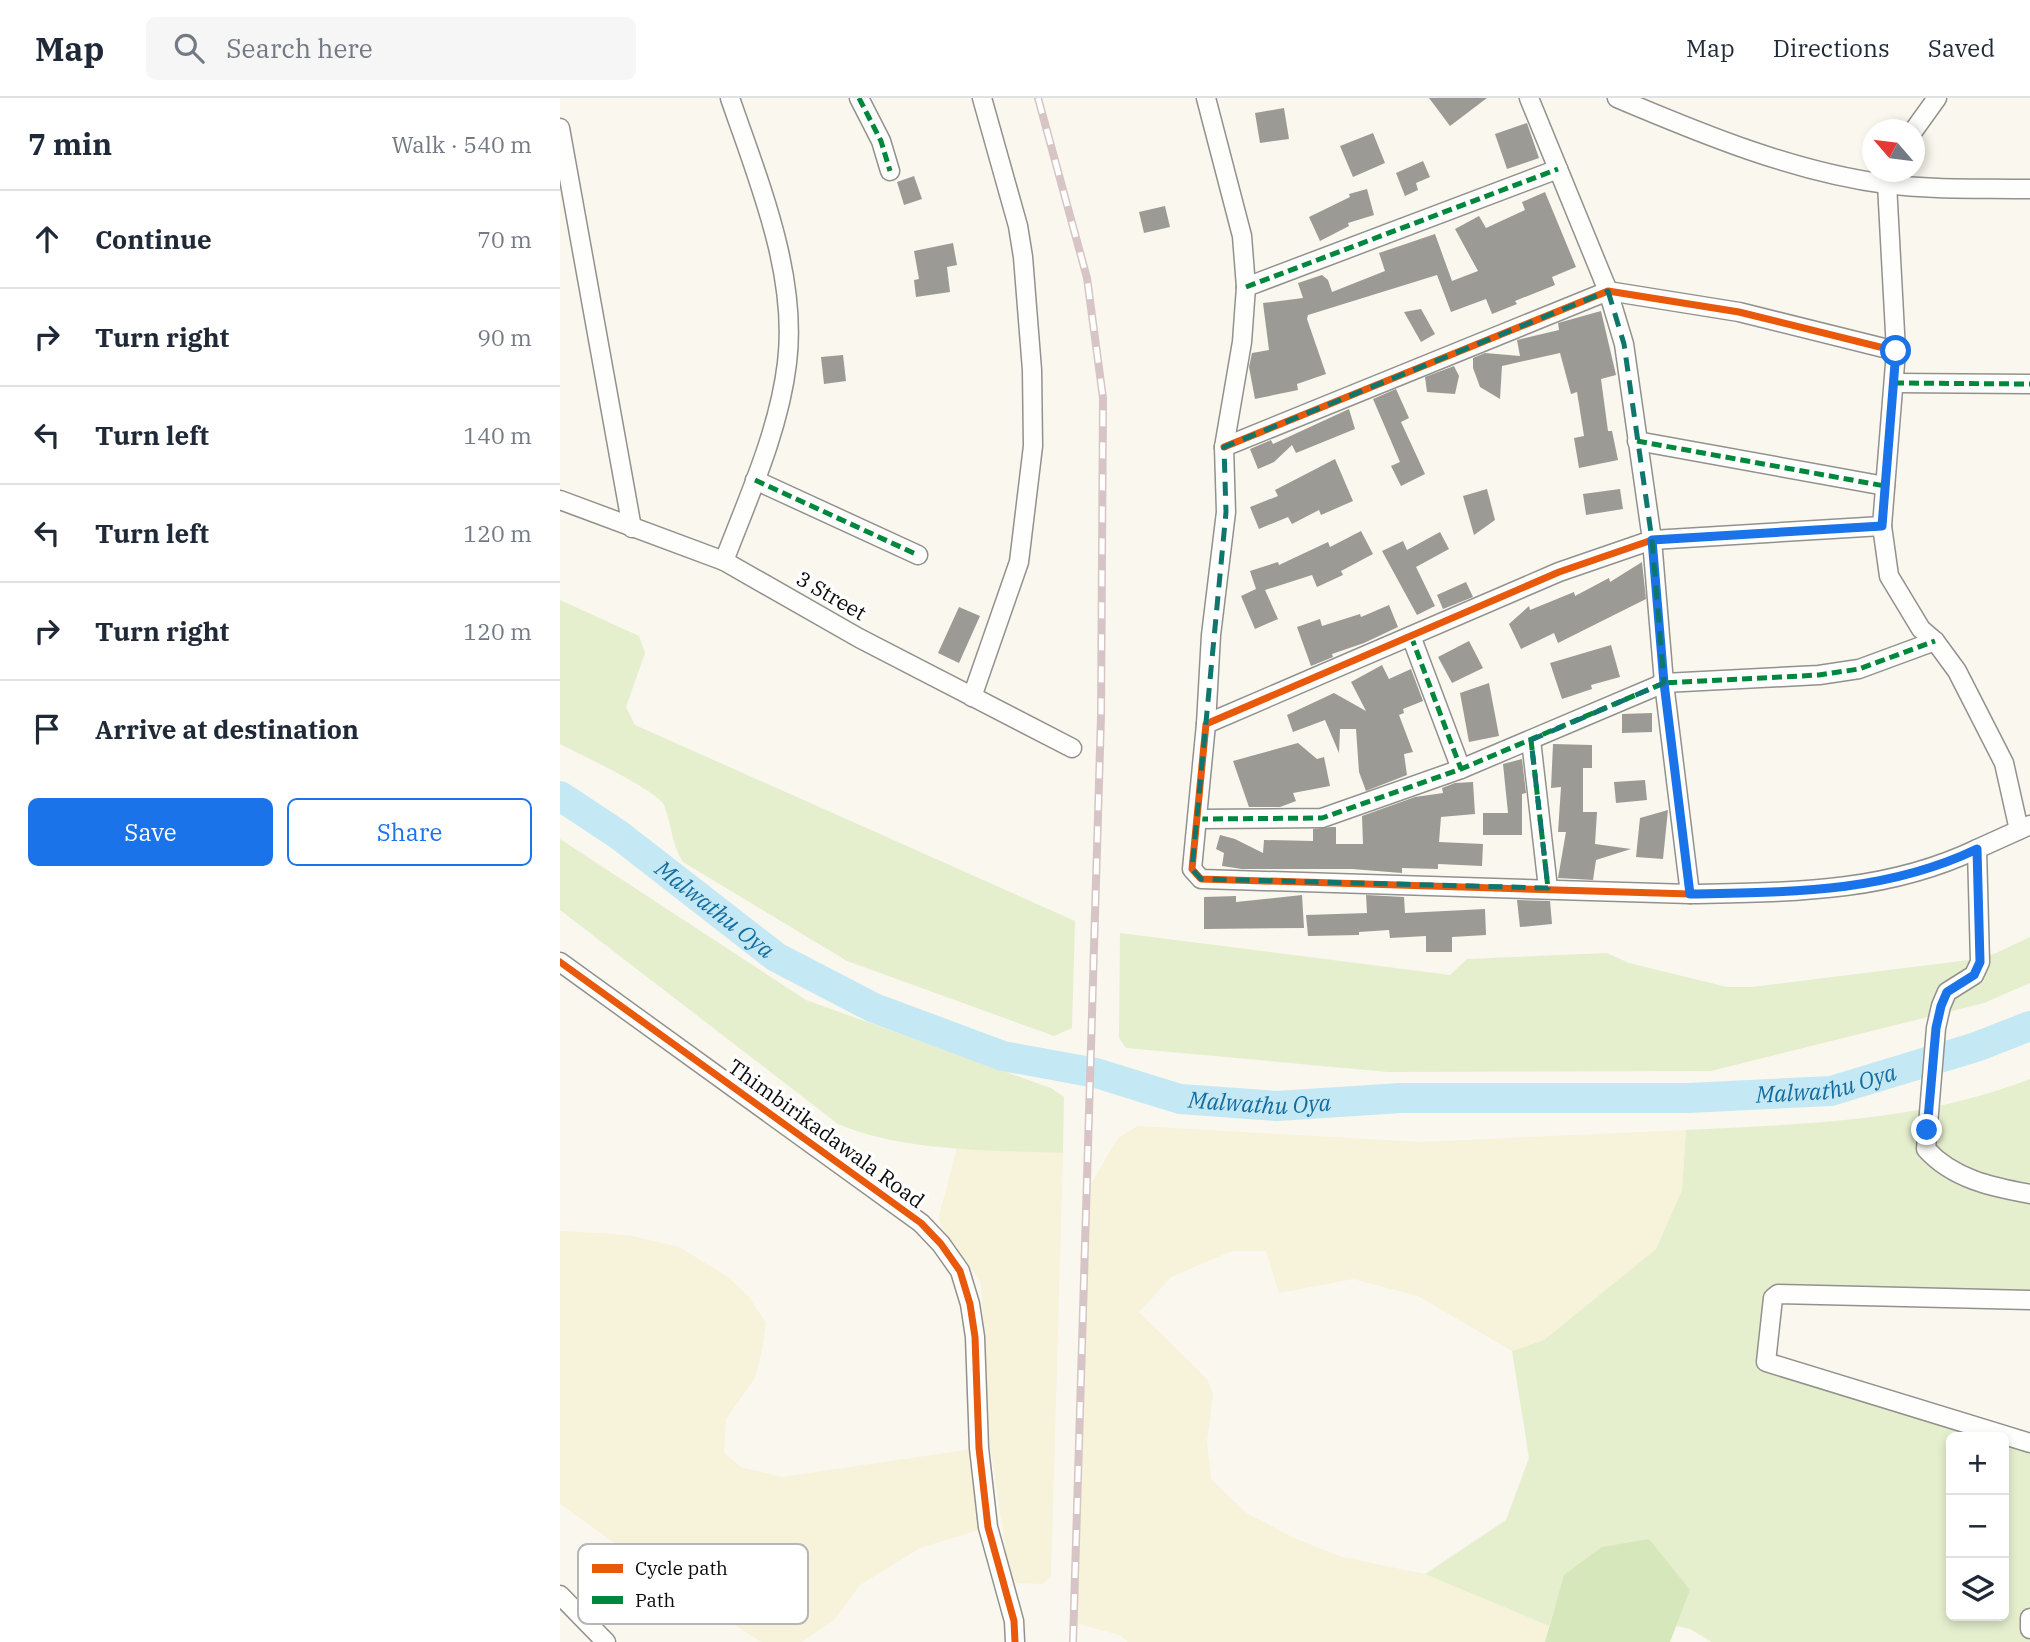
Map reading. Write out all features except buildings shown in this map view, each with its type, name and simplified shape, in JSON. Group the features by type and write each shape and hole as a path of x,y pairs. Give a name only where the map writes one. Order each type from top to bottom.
{"street":[{"path":"724,561 755,480 775,416 787,362 788,318 779,252 730,98"},
{"path":"859,98 881,141 890,171"},
{"path":"972,697 1019,562 1033,446 1032,370 1023,257 1018,226 982,98"},
{"path":"1206,98 1242,236 1247,287 1242,342 1224,447 1226,512 1211,635 1206,724 1192,869 1201,879 1690,894 1819,891 1913,875 2024,827 2004,763 1957,671 1935,641 1922,629 1889,576 1882,526 1896,351 1889,182"},
{"path":"1529,98 1608,291 1624,344 1652,540 1664,683 1690,894"},
{"path":"1617,98 1640,102 1794,163 1862,174"},
{"path":"1922,119 1937,98"},
{"path":"560,128 632,528"},
{"path":"1247,287 1558,169"},
{"path":"1925,181 2030,189"},
{"path":"1224,447 1608,291 1740,312 1896,351"},
{"path":"1894,383 2030,384"},
{"path":"1637,441 1885,486"},
{"path":"755,480 918,555"},
{"name":"3 Street","path":"560,500 724,561 859,638 1072,748"},
{"path":"1206,724 1559,572 1652,540 1882,526"},
{"path":"1411,636 1461,769"},
{"path":"1198,819 1322,818 1461,769 1664,683 1819,675 1859,669 1935,641"},
{"path":"1531,740 1548,888"},
{"path":"1977,849 1980,962 1974,975 1947,992 1936,1028 1926,1149 1937,1161 1982,1183 2030,1194"},
{"name":"Thimbirikadawala Road","path":"560,962 921,1223 942,1244 960,1271 975,1337 979,1448 988,1527 1014,1620 1015,1642"},
{"path":"2030,1300 1778,1294 1773,1298 1766,1363 2030,1443"},
{"path":"560,1595 578,1613"},
{"path":"2030,1618 2030,1629"},
{"path":"588,1624 606,1642"}],"highlighted area":[{"path":"1608,291 1624,344 1652,540 1664,683 1531,740 1548,888 1201,879 1192,869 1226,512 1224,447"}],"shaded area":[{"path":"1138,1126 1419,1142 1686,1130 1682,1190 1656,1249 1544,1340 1512,1351 1418,1296 1353,1279 1279,1293 1266,1251 1232,1251 1171,1277 1139,1312 1207,1379 1213,1394 1207,1442 1211,1479 1245,1512 1294,1538 1342,1557 1425,1574 1549,1626 1545,1642 1128,1642 1120,1635 1071,1622 1085,1194 1118,1138"},
{"path":"957,1148 1063,1153 1051,1576 1043,1584 1017,1583 1010,1577 990,1446 981,1282 941,1226 939,1216"},
{"path":"560,1231 629,1235 679,1247 728,1277 749,1297 766,1323 755,1378 726,1419 724,1453 741,1467 782,1477 979,1448 988,1527 920,1548 860,1585 835,1619 802,1642 761,1642 733,1624 808,1624 808,1544 616,1544 560,1504"}],"green space":[{"path":"560,600 639,636 645,653 626,707 635,725 1075,921 1072,1028 1054,1036 847,961 683,862 676,848 664,805 658,798 560,744"},
{"path":"560,839 806,1000 1051,1088 1064,1097 1063,1153 919,1145 864,1133 838,1124 560,910"},
{"path":"1120,933 1450,975 1467,959 1607,953 1629,963 1727,987 1752,987 1969,960 1994,954 2030,937 2030,983 1984,1003 1711,1071 1388,1072 1126,1048 1119,1038"},
{"path":"2030,1079 2030,1300 1778,1294 1766,1362 1994,1432 1946,1432 1946,1621 2009,1621 2009,1437 2030,1443 2030,1642 1712,1642 1690,1629 1676,1626 1690,1590 1565,1575 1549,1626 1425,1574 1506,1520 1529,1458 1512,1351 1544,1340 1656,1249 1682,1190 1686,1130 1817,1123 1946,1104"},
{"path":"1649,1539 1690,1590 1670,1642 1545,1642 1564,1575 1602,1547"}],"waterway":[{"name":"Malwathu Oya","path":"560,796 619,835 776,957 874,1008 1003,1056 1096,1073 1180,1099 1277,1106 1401,1098 1688,1098 1831,1091 1976,1047 2030,1026"}],"railway":[{"path":"1038,98 1087,278 1103,398 1101,716 1073,1642"}],"marked path":[{"path":"859,98 881,141 890,171"},
{"path":"1246,287 1558,169"},
{"path":"1894,383 2030,384"},
{"path":"1637,441 1885,486"},
{"path":"755,480 918,555"},
{"path":"1411,636 1461,769"},
{"path":"1198,819 1322,818 1461,769 1664,683 1819,675 1859,669 1935,641"},
{"path":"1531,740 1548,888"}],"cycle path":[{"path":"1224,447 1608,291 1739,312 1896,351"},
{"path":"1690,894 1201,879 1192,869 1206,724 1559,572 1652,540 1882,526"},
{"path":"560,962 921,1223 941,1244 960,1271 970,1304 975,1337 979,1448 988,1527 1014,1621 1015,1642"}],"route":[{"path":"1896,351 1882,526 1652,540 1664,683 1690,894 1819,891 1913,875 1977,849 1980,962 1974,975 1947,992 1941,1006 1936,1028 1927,1130"}]}
